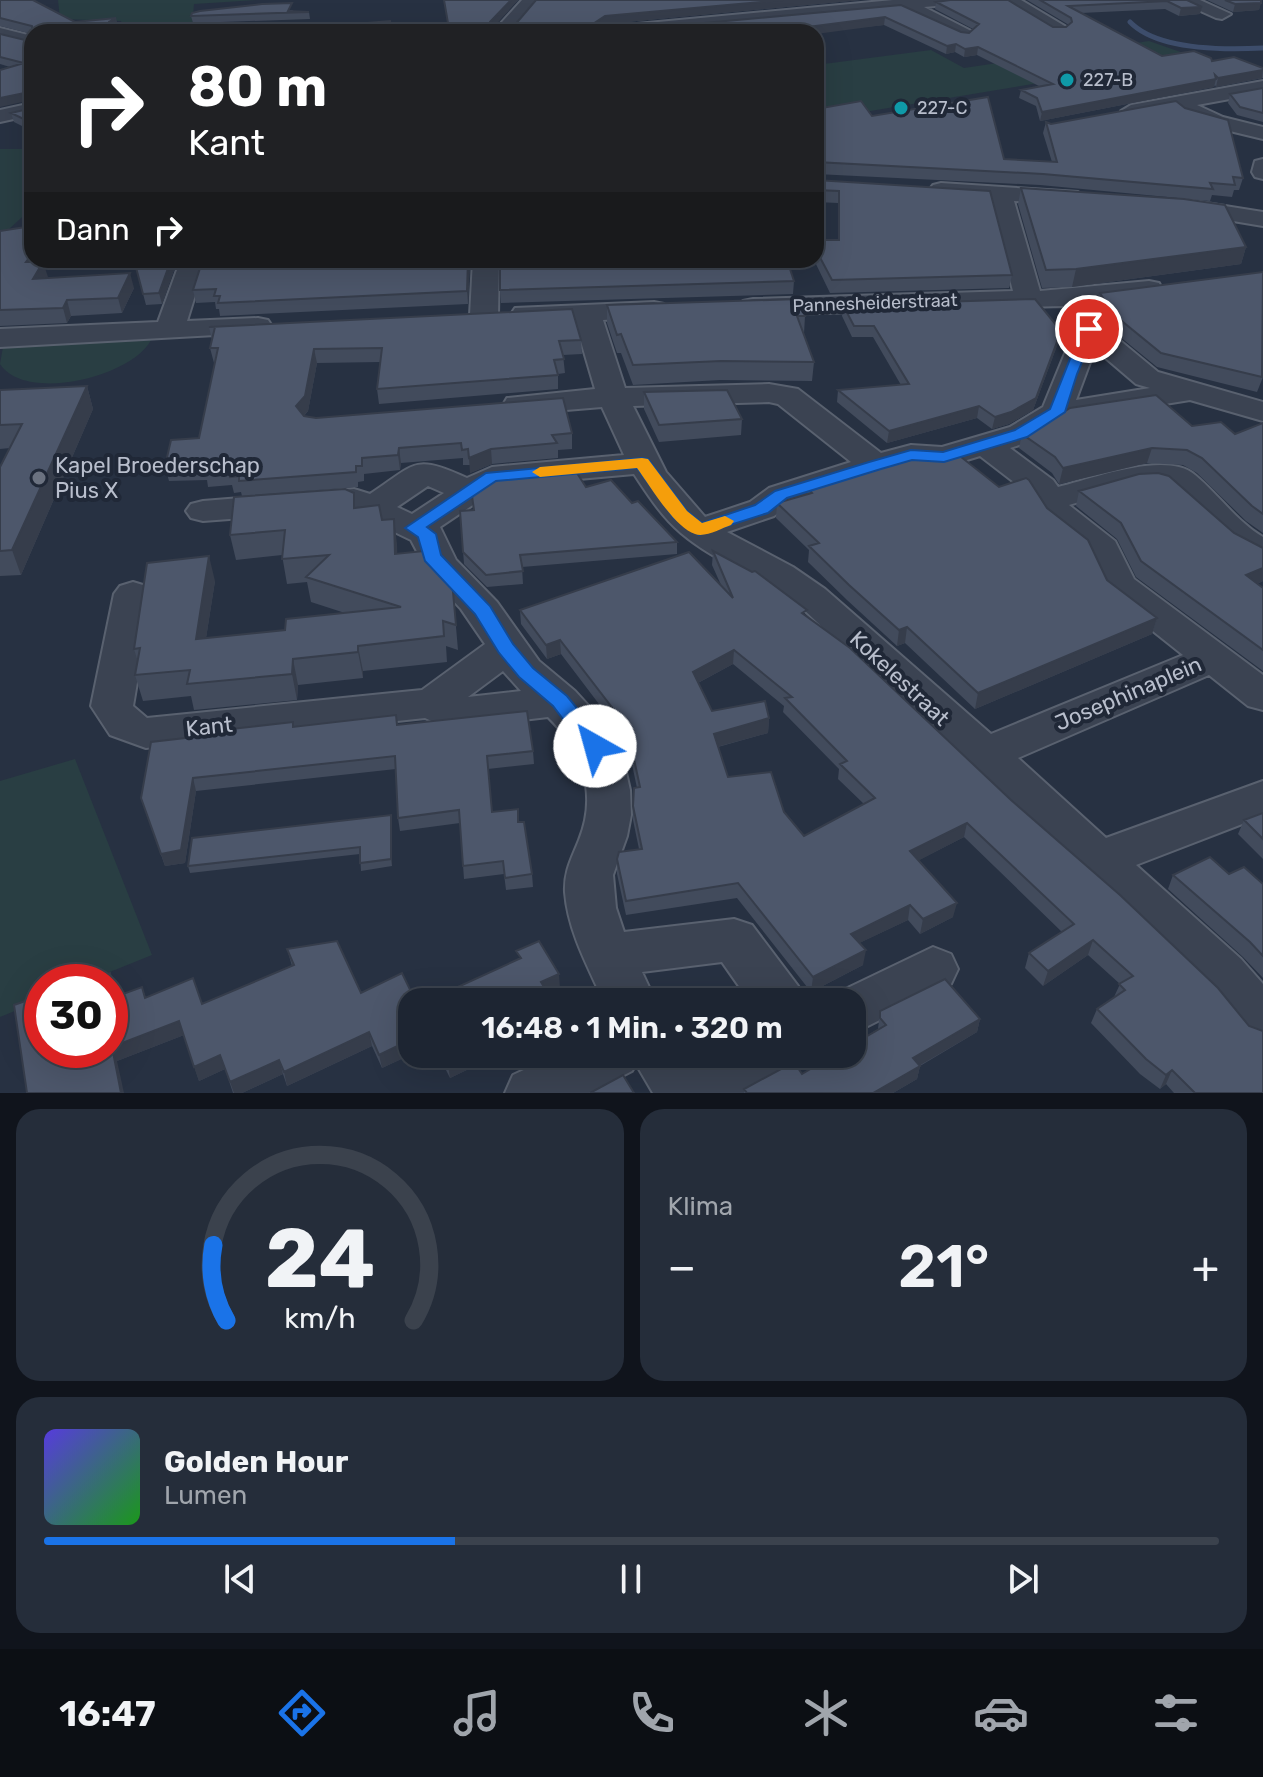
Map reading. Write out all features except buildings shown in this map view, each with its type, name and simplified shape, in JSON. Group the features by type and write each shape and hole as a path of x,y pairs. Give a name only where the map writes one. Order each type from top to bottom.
{"street":[{"path":"510,24 531,0"},
{"path":"690,24 947,0"},
{"path":"1009,0 1059,28"},
{"path":"1184,0 1222,14"},
{"path":"904,4 966,33"},
{"path":"0,33 24,39"},
{"path":"1108,115 1263,87"},
{"path":"1184,102 1183,107 1190,112 1263,133"},
{"path":"0,116 24,111"},
{"path":"1263,166 1263,172"},
{"path":"924,189 1090,198"},
{"path":"1000,193 1028,298"},
{"path":"1153,204 1263,219"},
{"path":"170,329 192,268"},
{"path":"484,268 472,316 678,309"},
{"name":"Pannesheiderstraat","path":"723,308 1072,298 1180,285"},
{"path":"1072,298 1089,329 1147,378 1263,412"},
{"name":"Kokelestraat","path":"587,312 596,351 642,463 681,515 699,530 810,595 1223,974 1263,1022"},
{"path":"0,338 278,325"},
{"path":"1057,412 1069,374 1089,329"},
{"path":"699,530 762,509 781,495 875,465 911,455 944,457 1021,434 1057,412 1187,392"},
{"path":"490,407 616,397 769,393 787,396 875,465"},
{"path":"986,445 1041,487 1057,514 1102,549 1118,585 1214,657"},
{"path":"414,528 492,477 642,463"},
{"path":"372,508 426,472 468,491"},
{"path":"1049,500 1150,474 1180,479 1235,535 1263,552"},
{"path":"203,511 354,499 427,534 432,557 483,610 506,648 526,672 560,701 595,746 602,760 609,814 605,834 589,875 593,913 623,988"},
{"name":"Kant","path":"133,594 112,706 115,716 124,726 146,733 432,703 449,714 560,701"},
{"path":"432,703 506,648"},
{"name":"Josephinaplein","path":"984,755 1214,657 1263,696"},
{"path":"1098,860 1263,798"},
{"path":"608,955 734,940 770,988"},
{"path":"866,1004 933,969"},
{"path":"533,1093 584,1068"},
{"path":"667,1068 684,1093"},
{"path":"706,1093 748,1068"}],"green space":[{"path":"58,0 256,0 194,4 192,24 122,24 121,21 60,19"},
{"path":"1149,41 1195,57 824,119 824,64 931,50 964,68"},
{"path":"0,149 24,149 24,215 8,230 0,245"},
{"path":"151,340 123,365 78,380 31,382 13,376 0,364 3,347"},
{"path":"75,759 152,955 128,965 24,964 24,1007 0,1017 0,781"}],"waterway":[{"path":"1130,22 1157,39 1193,47 1263,48"}],"slow traffic":[{"path":"540,472 642,463 681,515 699,530 725,521"}],"place":[{"name":"227-B","path":"1067,80"},
{"name":"227-C","path":"901,108"},
{"name":"Kapel Broederschap Pius X","path":"39,478"}],"route":[{"path":"595,746 560,701 526,672 506,648 483,610 432,557 427,534 414,528 492,477 642,463 681,515 699,530 762,509 781,495 875,465 911,455 944,457 1021,434 1057,412 1069,374 1089,329"}]}
